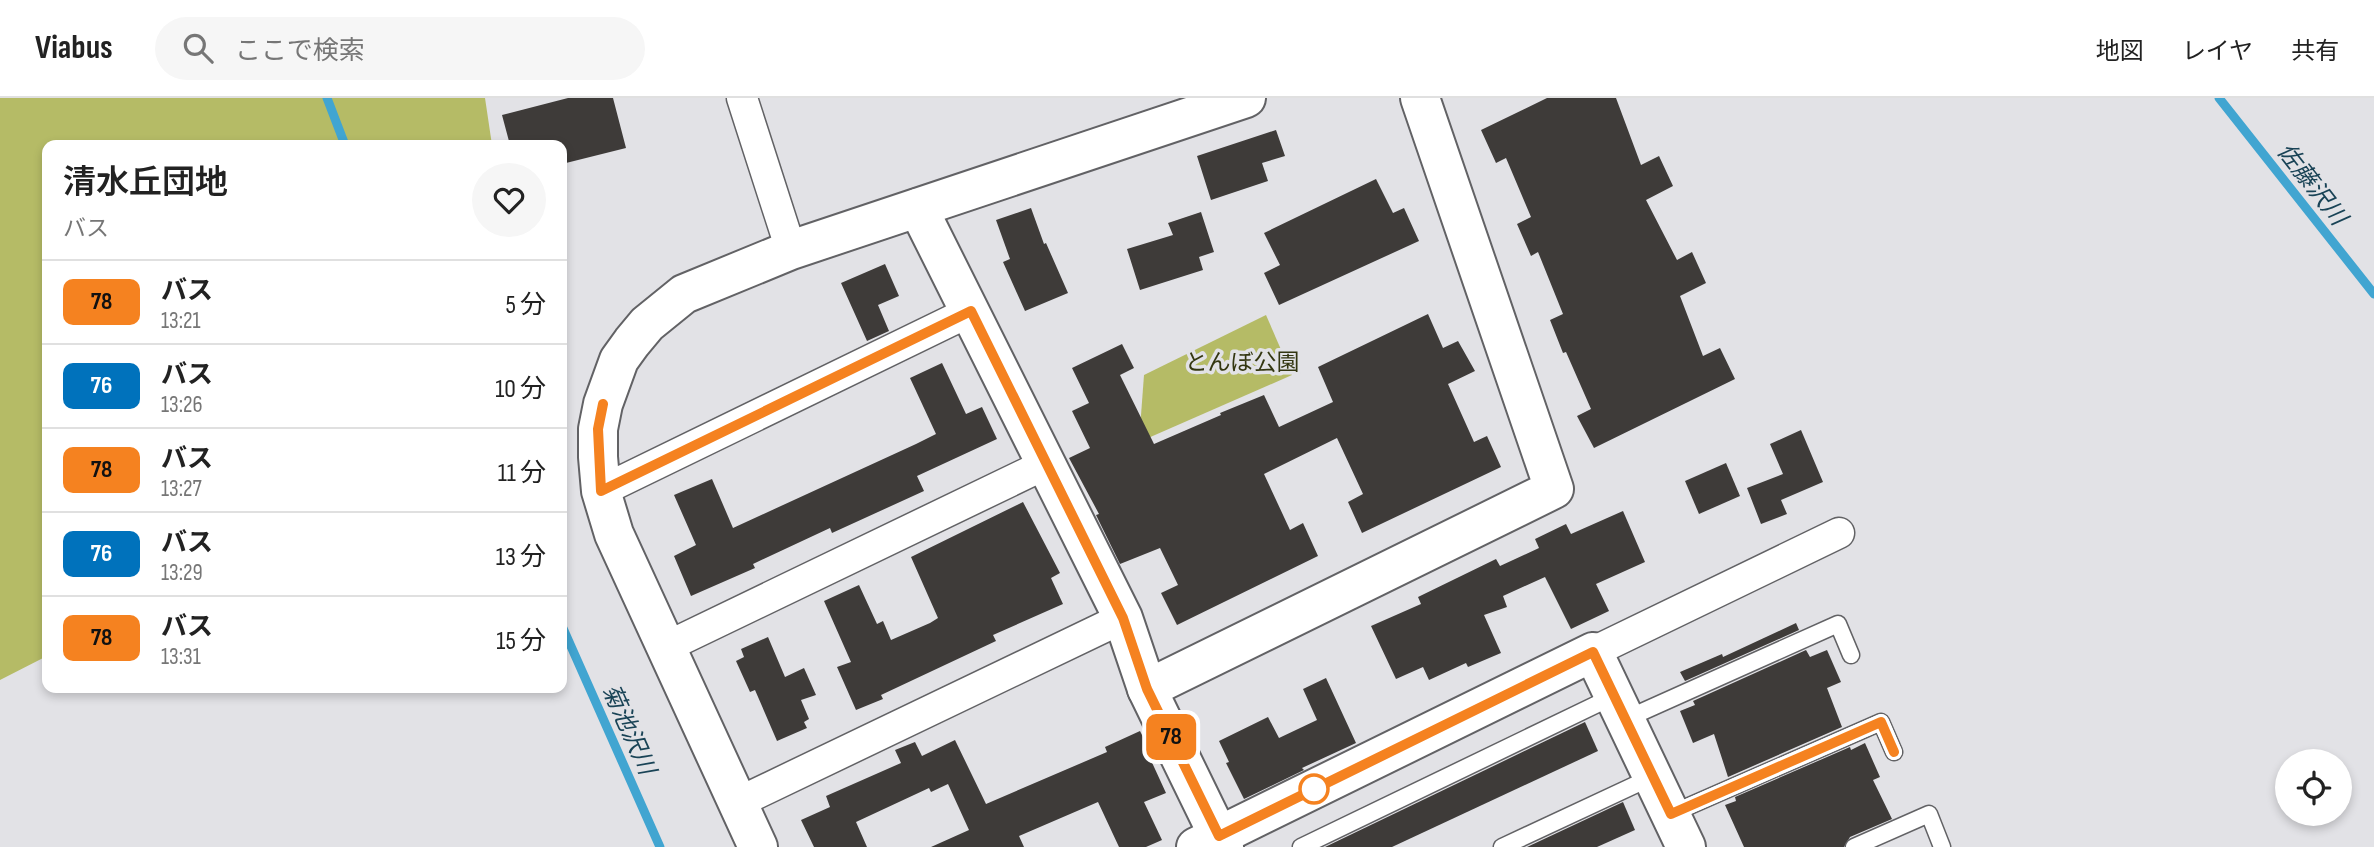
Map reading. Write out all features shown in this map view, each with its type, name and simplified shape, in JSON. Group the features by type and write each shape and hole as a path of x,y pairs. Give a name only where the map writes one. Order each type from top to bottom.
{"street":[{"path":"742,98 791,250"},
{"path":"758,847 614,534 601,491 598,429 603,404 620,359 647,324 684,294 791,250 1246,98"},
{"path":"1147,689 1554,489 1420,98"},
{"path":"918,208 1123,618 1147,689 1213,843 1593,652 1839,533"},
{"path":"601,491 971,311"},
{"path":"666,647 1046,464"},
{"path":"737,803 1123,618"},
{"path":"1593,652 1679,830"}],"lane":[{"path":"1301,847 1620,707 1838,624 1851,655"},
{"path":"1679,830 1881,722 1894,752"},
{"path":"1502,847 1653,776"},
{"path":"1854,847 1929,814 1942,847"}],"green space":[{"path":"0,98 485,98 491,140 42,140 42,659 0,680"},
{"name":"とんぼ公園","path":"1266,315 1292,375 1139,442 1144,375"}],"building":[{"path":"568,98 613,98 626,148 567,163 567,140 509,140 502,115"},
{"path":"1547,98 1616,98 1641,165 1659,156 1673,186 1646,200 1677,260 1692,252 1706,283 1680,296 1703,356 1720,348 1735,379 1594,448 1577,416 1591,409 1550,320 1563,314 1538,252 1531,256 1517,224 1531,217 1506,158 1496,163 1481,130"},
{"path":"1276,130 1285,156 1262,163 1268,181 1211,200 1197,156"},
{"path":"1376,179 1393,213 1404,208 1419,241 1279,305 1264,273 1280,265 1264,233"},
{"path":"1031,208 1044,244 1046,243 1068,293 1025,311 1003,262 1010,259 996,220"},
{"path":"1201,212 1214,252 1199,257 1203,270 1140,290 1127,249 1173,235 1168,223"},
{"path":"885,264 899,296 878,305 889,331 867,341 841,283"},
{"path":"1428,314 1443,348 1458,341 1475,371 1448,384 1474,442 1487,436 1501,467 1362,533 1348,502 1363,494 1337,438 1264,474 1290,530 1303,523 1318,556 1177,625 1161,593 1178,585 1160,548 1120,564 1096,515 1099,514 1069,458 1090,448 1072,411 1089,403 1072,368 1122,344 1134,368 1120,375 1154,444 1264,395 1279,427 1333,402 1318,367"},
{"path":"942,363 966,414 982,407 997,439 917,476 924,491 832,533 830,528 753,564 755,568 691,596 674,556 696,545 674,495 712,479 733,528 916,444 936,434 910,378"},
{"path":"1801,430 1823,482 1781,500 1787,514 1761,524 1747,488 1783,474 1770,444"},
{"path":"1726,463 1740,496 1699,514 1685,481"},
{"path":"1023,502 1060,573 1051,578 1063,604 993,635 996,641 881,695 883,699 856,710 837,667 851,662 824,601 859,585 877,624 883,621 891,640 930,623 938,618 911,557"},
{"path":"1623,511 1645,562 1596,584 1609,611 1571,629 1545,577 1503,596 1507,607 1484,615 1501,653 1468,667 1466,663 1429,680 1423,667 1396,679 1371,626 1421,604 1418,597 1496,559 1500,566 1539,548 1535,539 1566,524 1571,534"},
{"path":"1796,623 1799,630 1685,681 1680,672 1722,654 1723,657"},
{"path":"768,637 785,677 804,668 816,695 801,700 809,719 804,722 807,728 777,741 755,690 750,692 736,661 744,657 741,649"},
{"path":"1806,650 1810,657 1827,650 1841,682 1827,688 1842,727 1728,777 1714,734 1693,743 1680,711 1695,705 1693,701"},
{"path":"1326,678 1356,743 1244,799 1226,763 1229,762 1219,741 1268,717 1279,738 1317,720 1303,689"},
{"path":"1585,722 1598,751 1392,847 1325,847"},
{"path":"1140,731 1166,793 1144,802 1162,840 1146,847 1119,847 1098,802 1019,836 1024,847 931,847 969,830 948,784 931,792 929,788 856,822 867,847 814,847 801,820 830,807 826,796 901,763 895,750 915,742 922,756 955,740 986,804 1107,752 1105,747"},
{"path":"1865,743 1880,777 1873,780 1892,819 1850,837 1844,847 1744,847 1725,805 1736,801 1735,797"},
{"path":"1623,802 1635,830 1597,847 1527,847"}],"waterway":[{"name":"菊池沢川","path":"327,98 343,140"},
{"name":"佐藤沢川","path":"2219,98 2374,294"},
{"name":"菊池沢川","path":"567,637 660,847"}],"bus line":[{"name":"78","path":"603,404 598,429 601,491 971,311 1123,618 1147,689 1219,836 1593,652 1671,814 1881,722 1894,752"}]}
